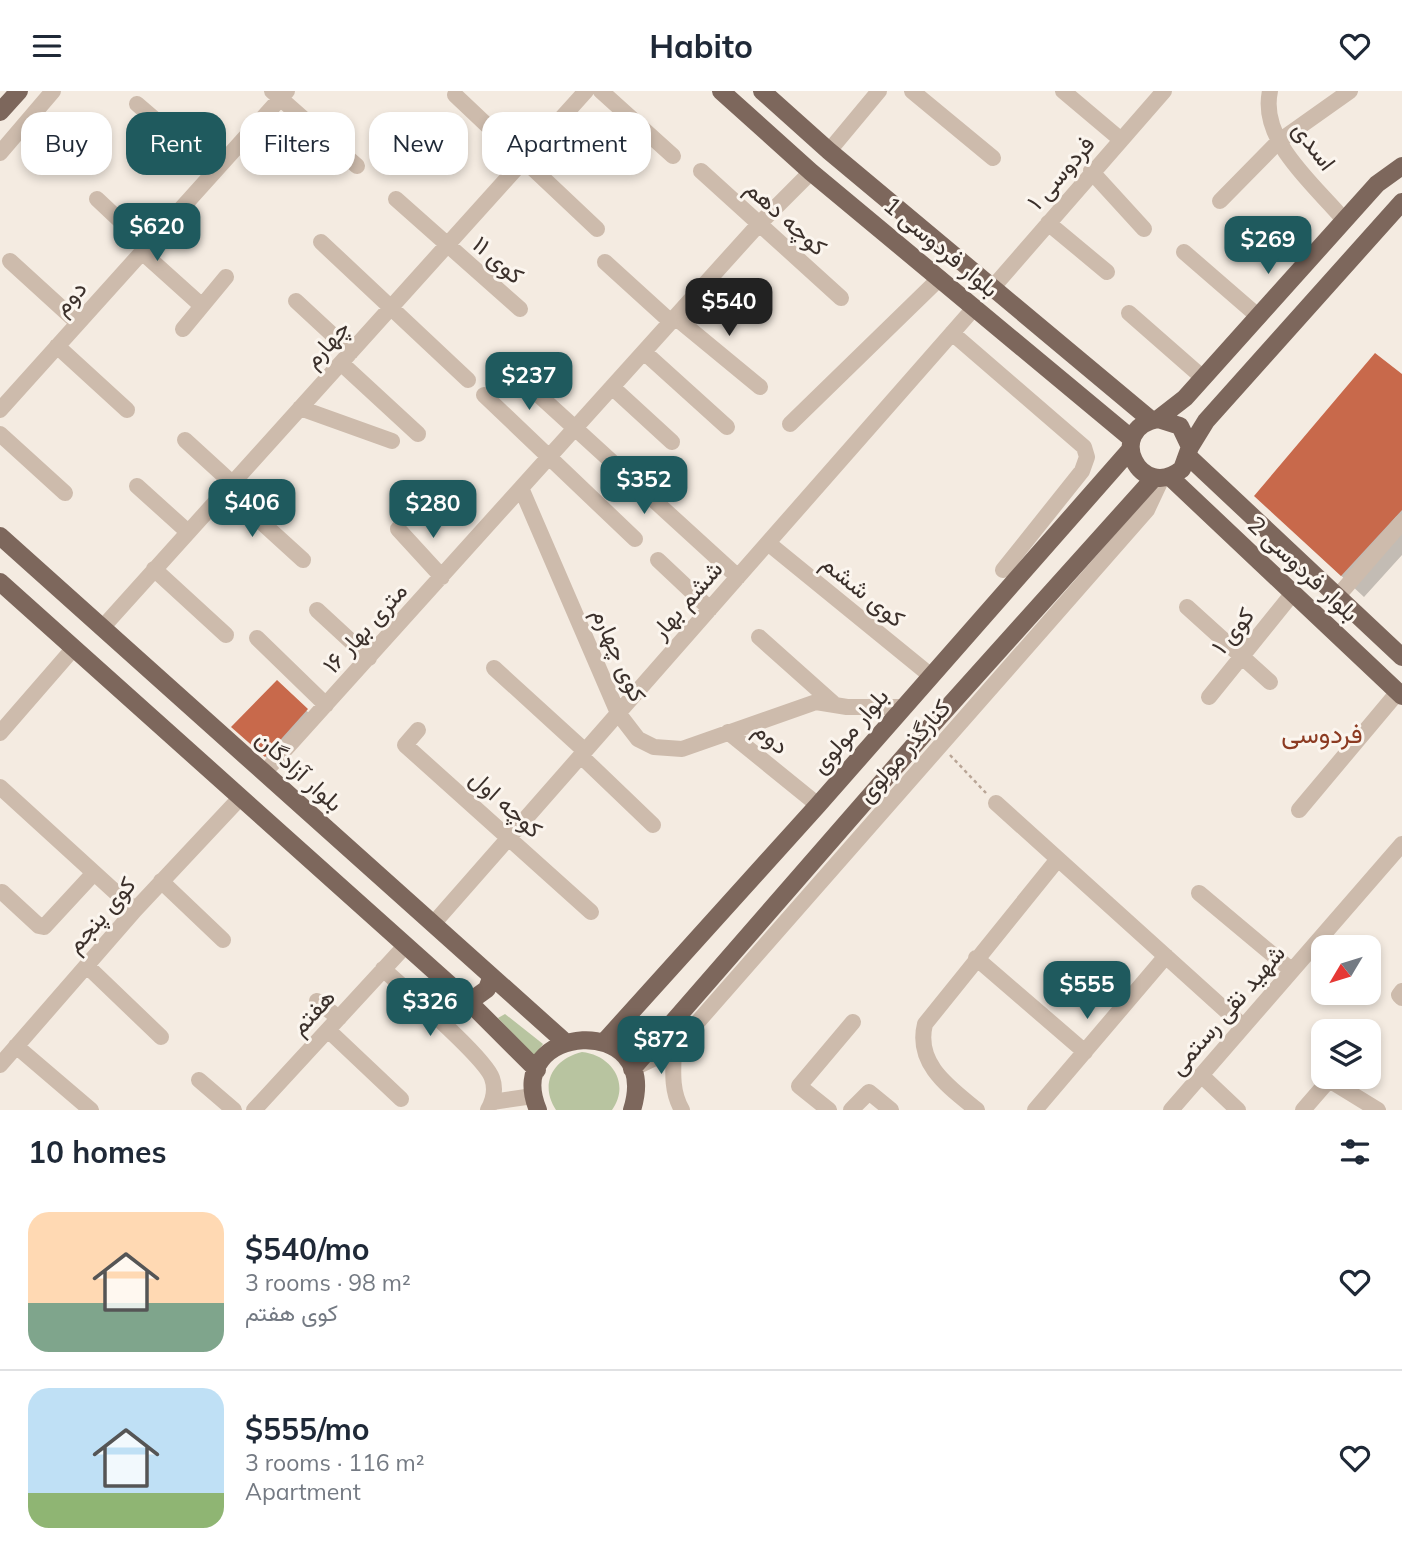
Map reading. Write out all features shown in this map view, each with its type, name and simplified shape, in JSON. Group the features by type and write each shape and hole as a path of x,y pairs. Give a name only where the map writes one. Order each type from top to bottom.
{"main road":[{"path":"0,111 19,91"},
{"name":"بلوار فردوسی 1","path":"721,91 811,172 975,307 1131,445"},
{"name":"بلوار فردوسی 1","path":"762,91 829,151 1154,420"},
{"path":"811,172 829,151"},
{"path":"1162,478 1140,471 1131,445 1139,427 1185,398 1377,184 1402,166"},
{"path":"632,1069 923,735 1162,478 1182,469 1206,421 1399,209"},
{"path":"1154,420 1180,426 1189,452"},
{"name":"بلوار مولوی","path":"604,1042 818,805 1131,445"},
{"name":"بلوار فردوسی 2","path":"1189,452 1402,657"},
{"name":"بلوار فردوسی 2","path":"1162,478 1293,593 1400,694"},
{"name":"بلوار آزادگان","path":"0,536 105,625 267,770 491,978 565,1042"},
{"path":"0,582 469,1002 537,1070"},
{"path":"469,1002 487,989 491,978"},
{"path":"531,1105 537,1070 553,1048 578,1038 604,1042 616,1048 632,1069 637,1105"}],"street":[{"path":"0,153 53,91"},
{"path":"601,91 673,156"},
{"path":"829,151 879,91"},
{"path":"912,91 993,158"},
{"path":"1063,91 1120,139"},
{"name":"فردوسی ۱","path":"994,286 1091,171 1164,91"},
{"name":"اسدی","path":"1269,91 1266,110 1278,142 1344,220"},
{"path":"1220,201 1278,142 1350,91"},
{"path":"280,94 357,166"},
{"name":"دوم","path":"226,158 280,94"},
{"name":"چهارم","path":"563,112 577,94"},
{"path":"455,95 482,120"},
{"path":"137,104 146,112"},
{"name":"کوچه دهم","path":"701,171 841,298"},
{"path":"1091,171 1144,229"},
{"name":"۱۶ متری بهار","path":"267,770 759,224 811,172"},
{"name":"دوم","path":"0,410 211,175"},
{"name":"چهارم","path":"105,625 510,175"},
{"path":"540,175 597,229"},
{"path":"97,199 202,306"},
{"name":"کوی ۱۱","path":"396,199 520,309"},
{"path":"1048,223 1107,272"},
{"path":"321,242 468,380"},
{"path":"1184,251 1258,317"},
{"path":"10,261 78,323"},
{"path":"605,263 760,387"},
{"path":"183,329 226,277"},
{"path":"790,424 940,278"},
{"path":"296,302 418,434"},
{"name":"ششم بهار","path":"433,924 975,307"},
{"path":"1129,313 1202,377"},
{"path":"952,333 1084,447 1087,457 1082,471 1003,570"},
{"path":"57,346 127,410"},
{"path":"644,352 727,427"},
{"path":"531,387 738,577"},
{"path":"612,387 672,442"},
{"path":"484,395 550,455 635,539"},
{"path":"300,408 392,441"},
{"path":"0,434 65,493"},
{"path":"185,440 303,560"},
{"name":"کنارگذر مولوی","path":"632,1069 674,1049 1147,510 1162,478"},
{"path":"137,486 188,532"},
{"name":"کوی چهارم","path":"521,488 618,713 638,739 654,747 682,749 816,702 847,707 903,707"},
{"path":"1337,597 1402,522"},
{"path":"0,527 105,625"},
{"path":"398,529 442,577"},
{"name":"کوی ششم","path":"768,543 930,675"},
{"path":"658,560 710,609"},
{"path":"154,569 226,635"},
{"name":"کوی ۱","path":"1209,697 1293,593"},
{"path":"1187,607 1270,682"},
{"path":"317,610 369,657"},
{"path":"759,637 833,703"},
{"path":"257,638 326,705"},
{"path":"0,733 73,649"},
{"path":"495,668 653,825"},
{"path":"1299,810 1400,694"},
{"name":"کوچه اول","path":"418,730 405,745 591,912"},
{"name":"دوم","path":"728,732 818,805"},
{"path":"0,787 135,910"},
{"name":"کوی پنجم","path":"0,1065 161,881 240,798"},
{"path":"996,803 1243,1026"},
{"name":"شهید نقی رستمی","path":"1171,1110 1402,844"},
{"path":"977,1110 939,1079 925,1054 922,1036 925,1024 1058,859"},
{"path":"2,892 38,926 44,927 93,874"},
{"path":"161,881 223,940"},
{"path":"1199,893 1292,970"},
{"name":"هفتم","path":"254,1110 406,945"},
{"path":"1035,1110 1166,956"},
{"path":"976,958 1085,1052"},
{"path":"87,966 161,1037"},
{"path":"383,969 476,1056 492,1077 490,1106 531,1105"},
{"path":"1402,991 1399,996 1402,998"},
{"path":"317,1001 333,1024 401,1099"},
{"path":"829,1110 799,1086 853,1022"},
{"path":"16,1046 91,1110"},
{"path":"674,1049 675,1098 682,1110"},
{"path":"1200,1075 1238,1110"},
{"path":"199,1080 234,1110"},
{"path":"1303,1110 1329,1080 1378,1110"},
{"path":"851,1110 869,1092 891,1110"}],"path":[{"path":"939,744 996,803"}],"green space":[{"path":"505,1014 543,1044 534,1056 498,1018"},
{"path":"582,1052 602,1059 615,1072 619,1090 612,1110 556,1110 549,1091 552,1074 563,1060"}],"building":[{"path":"1375,353 1402,374 1402,510 1341,576 1254,496"},
{"path":"277,680 308,709 265,757 231,727"}],"district":[{"name":"فردوسی","path":"1322,734"}]}
